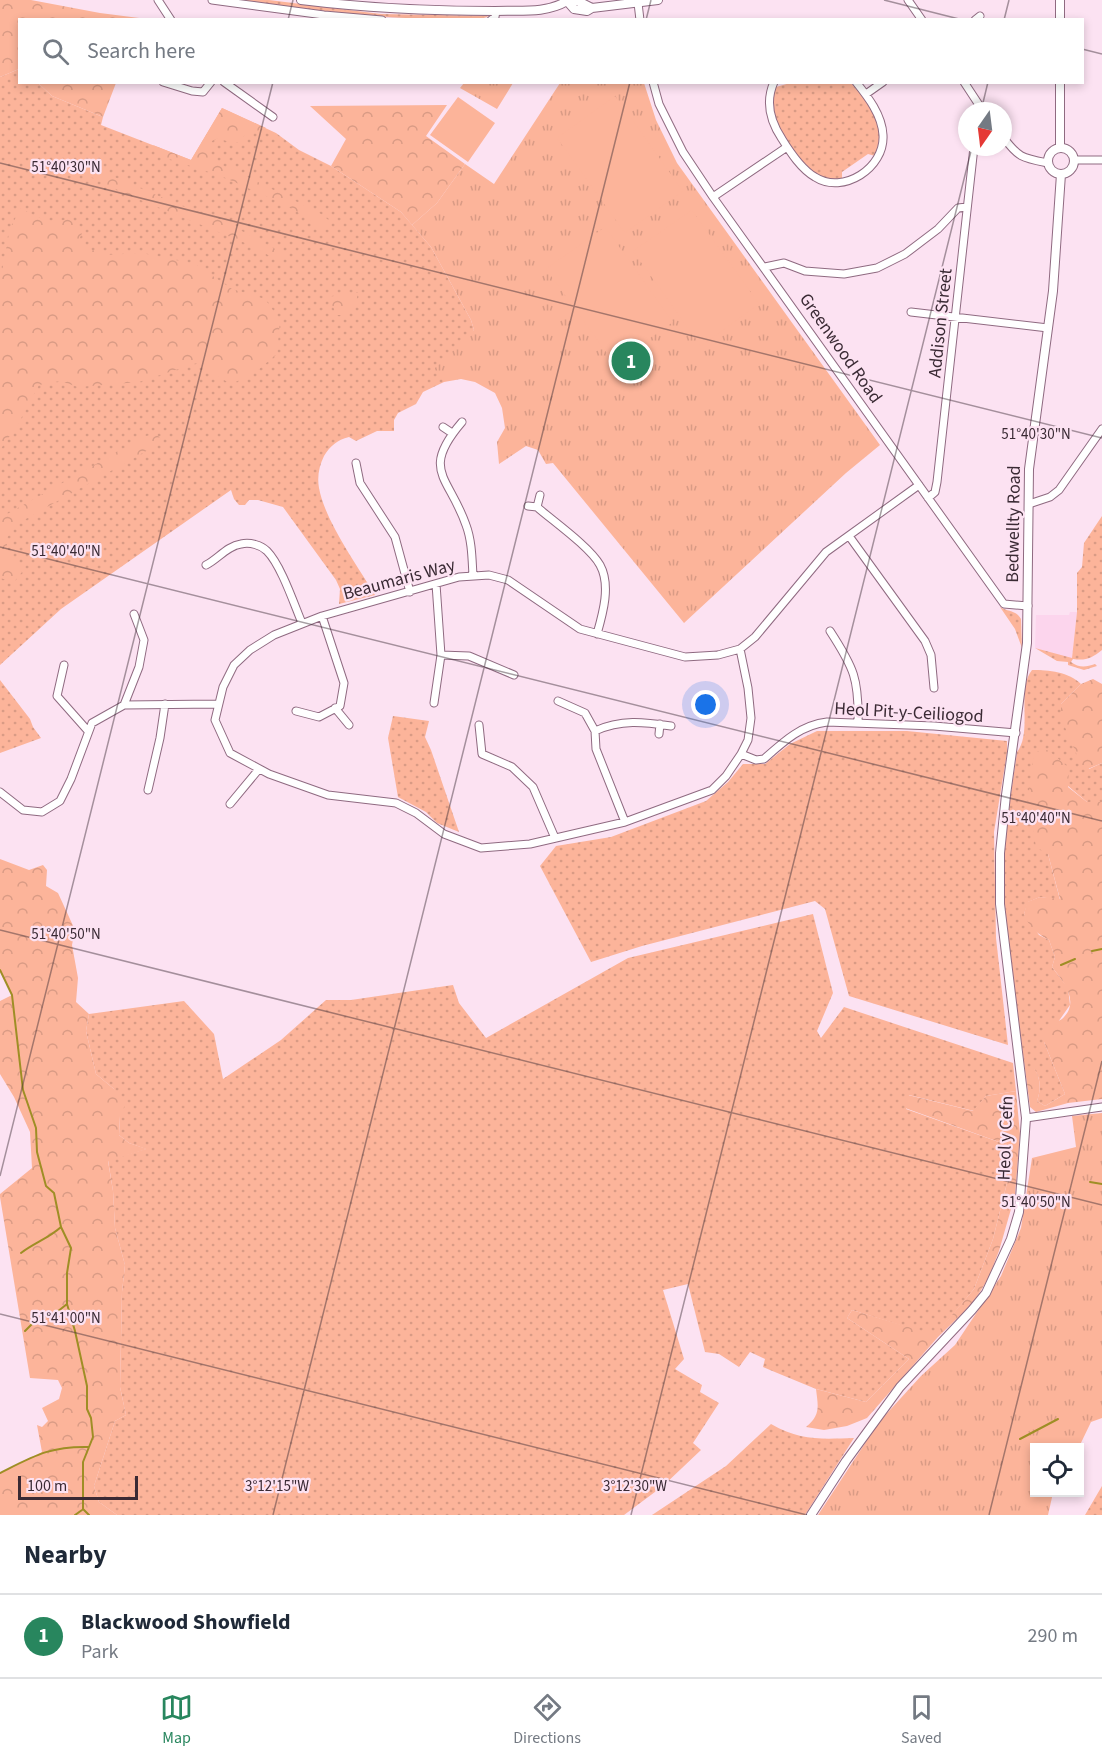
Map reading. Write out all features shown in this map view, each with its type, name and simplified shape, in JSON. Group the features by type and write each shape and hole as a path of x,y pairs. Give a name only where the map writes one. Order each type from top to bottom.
{"street":[{"path":"158,0 170,18"},
{"path":"212,0 360,18"},
{"path":"301,0 360,8 407,11 545,10 567,1 578,1 592,8 658,0"},
{"path":"908,0 921,18"},
{"path":"1060,0 1060,18"},
{"path":"638,3 640,18"},
{"path":"494,18 496,11"},
{"path":"169,84 203,92 209,84"},
{"path":"227,84 273,117"},
{"name":"Greenwood Road","path":"654,84 659,104 678,142 713,197 1004,604 1028,606"},
{"path":"773,84 769,96 773,126 806,170 815,178 828,183 845,182 860,176 873,164 881,151 883,136 880,120 866,94 858,84"},
{"path":"866,94 880,84"},
{"path":"965,84 976,102"},
{"path":"1060,84 1060,148"},
{"path":"713,197 788,147"},
{"path":"1060,148 1068,150 1074,160 1069,171 1061,174 1054,172 1048,163 1049,154 1060,148"},
{"path":"1012,149 1025,158 1048,163"},
{"name":"Addison Street","path":"928,498 935,492 937,482 973,156"},
{"path":"1074,160 1102,160"},
{"name":"Bedwellty Road","path":"1016,733 1026,657 1029,469 1053,291 1061,174"},
{"path":"765,267 784,263 805,271 844,274 877,268 905,254 938,229 958,208 967,207"},
{"path":"910,312 1048,328"},
{"path":"462,422 441,450 440,468 466,525 473,576"},
{"path":"443,427 452,433"},
{"path":"1029,504 1050,497 1059,490 1102,429"},
{"path":"356,463 360,483 395,537 410,592"},
{"path":"478,725 482,754 512,767 533,787 555,838 625,822 712,790 726,776 748,740 751,718 740,649 755,637 826,552 919,485"},
{"path":"537,507 540,495"},
{"path":"528,506 537,507 593,555 600,565 605,592 597,634"},
{"path":"849,536 925,641 931,655 934,685 925,682"},
{"path":"206,565 218,563 226,551 243,543 262,547 274,561 302,623"},
{"name":"Beaumaris Way","path":"555,838 530,844 481,848 444,834 416,813 396,803 328,795 269,774 230,753 214,720 223,687 234,665 250,650 274,635 322,616 459,577 489,575 508,580 580,629 685,657 718,655 740,649"},
{"path":"434,703 441,655 436,584"},
{"path":"124,705 140,667 144,640 134,614"},
{"path":"296,711 319,717 340,706 344,683 322,616"},
{"path":"830,631 851,665 856,679 858,723"},
{"path":"441,655 470,656 514,675"},
{"path":"64,665 57,696 88,731"},
{"path":"558,701 585,713 595,731 596,749 625,822"},
{"path":"148,790 165,704"},
{"path":"0,792 22,810 42,812 60,801 71,779 92,723 124,705 217,704"},
{"path":"335,708 349,725"},
{"path":"595,731 620,723 671,726"},
{"path":"659,734 660,724"},
{"name":"Heol Pit-y-Ceiliogod","path":"741,754 756,760 764,759 784,741 815,724 934,726 1016,733"},
{"name":"Heol y Cefn","path":"811,1515 846,1461 900,1387 986,1293 1011,1239 1019,1212 1026,1118 1005,949 999,878 1005,795 1016,733"},
{"path":"230,804 259,769"},
{"path":"1026,1118 1102,1107"}],"shaded area":[{"path":"1070,612 1077,612 1072,659 1035,648 1036,615 1069,615"}],"green space":[{"path":"0,0 31,0 139,18 18,18 18,69 0,77"},
{"path":"240,0 269,0 381,14 489,16 483,18 413,18 314,10"},
{"path":"18,69 18,84 39,84 52,96 103,117 101,125 191,160 222,108 276,133 299,150 331,166 401,212 431,247 471,320 474,330 444,382 423,392 416,404 398,413 394,420 394,431 377,431 356,441 349,437 337,442 324,456 319,472 318,480 322,501 342,543 375,595 339,604 340,589 336,580 283,507 258,500 249,500 245,505 239,505 231,490 61,609 0,665 0,77"},
{"path":"39,84 116,84 103,117 52,96"},
{"path":"463,84 512,84 497,109 460,88"},
{"path":"559,84 644,84 656,120 677,163 880,445 846,473 684,623 553,463 546,464 538,450 526,446 499,464 497,442 505,428 502,408 495,393 475,382 461,379 444,382 434,369 474,330 471,320 431,247 412,225 437,203 465,164 494,184"},
{"path":"786,84 852,84 871,108 878,125 879,134 875,156 868,154 842,172 842,179 828,179 815,175 797,156 775,120 772,107 776,87"},
{"path":"615,96 683,191 625,233 557,138"},
{"path":"458,97 495,123 468,162 430,135"},
{"path":"447,105 426,136 465,164 437,203 412,225 401,212 331,166 346,139 310,106"},
{"path":"222,108 266,128 244,136 239,142 229,142 218,138 212,141 208,153 210,161 236,171 321,214 331,222 329,229 322,230 288,206 221,176 160,156 153,145 191,160"},
{"path":"62,158 79,162 182,206 220,219 285,257 277,260 250,245 126,194 58,160"},
{"path":"21,208 49,221 68,219 84,229 77,244 105,255 142,253 195,264 232,289 265,299 280,320 277,354 253,374 231,384 210,372 200,362 139,382 78,387 60,381 39,385 18,424 0,450 0,282 10,228"},
{"path":"692,210 759,304 701,346 633,251"},
{"path":"605,227 673,322 614,363 546,269"},
{"path":"358,292 356,303 343,315 335,315 328,297"},
{"path":"157,434 161,440 148,450 17,524 6,539 9,557 22,572 14,582 0,578 0,518 146,436"},
{"path":"1102,516 1102,650 1089,658 1073,659 1071,662 1080,666 1095,664 1097,666 1084,670 1068,665 1068,662 1057,661 1035,648 1072,658 1077,612 1077,573 1082,567 1084,543"},
{"path":"1000,607 1021,619 1022,648 1015,629"},
{"path":"1032,670 1065,674 1081,684 1061,704 1089,769 1102,763 1102,802 1087,802 1068,786 1048,854 1060,900 1040,897 1028,902 1024,914 1039,935 1049,940 1055,957 1052,967 1068,988 1070,1005 1044,1042 1065,1094 1045,1106 1037,1101 1040,1084 1038,1076 1034,1069 1025,1069 1011,966 1004,889 1007,821 1017,752 1024,734 1025,688"},
{"path":"1093,679 1102,684 1102,763 1088,769 1081,766 1061,718 1061,704 1081,684"},
{"path":"0,680 30,719 41,738 0,753"},
{"path":"393,716 429,721 425,737 459,832 437,823 426,812 398,797 388,738"},
{"path":"817,731 907,731 1007,741 994,832 996,938 1008,1045 849,996 825,909 815,901 642,946 591,962 540,866 556,846 611,837 706,801 728,782 743,764 765,764 790,744"},
{"path":"1048,750 1069,768 1068,787 1087,802 1102,802 1102,1099 1068,1103 1036,1112 1030,1107 1025,1069 1034,1068 1040,1084 1037,1101 1045,1106 1065,1094 1044,1042 1044,1026 1062,1019 1070,1006 1065,985 1052,967 1055,957 1049,940 1028,923 1024,914 1027,902 1040,897 1060,899 1048,854 1036,847 1028,800 1034,752"},
{"path":"0,859 29,870 43,865 47,870 46,886 58,893 75,930 72,945 78,978 76,1002 89,1014 86,1031 96,1074 114,1089 125,1105 120,1116 119,1135 129,1143 147,1149 108,1161 113,1191 115,1228 125,1265 122,1292 120,1387 126,1415 115,1421 94,1486 99,1502 117,1515 0,1515 0,1473 42,1452 37,1425 42,1427 48,1421 42,1408 59,1399 62,1388 58,1380 30,1378 0,1197 0,1194 32,1168 30,1132 14,1097 0,1074 0,1001 12,995 0,970"},
{"path":"813,914 833,993 817,1031 821,1038 844,1007 1013,1063 1016,1091 986,1096 974,1111 909,1095 906,1109 1010,1146 1009,1175 993,1239 974,1289 935,1336 852,1310 847,1318 909,1359 866,1402 816,1389 763,1367 765,1359 750,1352 739,1367 719,1354 705,1352 688,1284 663,1290 684,1359 675,1369 702,1385 700,1392 719,1403 693,1443 701,1450 663,1486 624,1515 117,1515 99,1502 94,1486 115,1421 126,1415 120,1387 122,1292 125,1265 115,1228 108,1160 146,1149 129,1143 119,1135 120,1116 114,1089 96,1074 86,1031 89,1014 184,1001 214,1034 223,1079 281,1040 326,1000 351,1000 453,985 459,1003 486,1038 628,958"},
{"path":"1016,1091 1020,1134 1015,1195 999,1251 988,1279 973,1303 938,1337 867,1418 847,1426 824,1430 806,1427 816,1414 818,1405 816,1389 866,1402 909,1359 847,1318 852,1310 935,1335 974,1289 993,1239 1009,1175 1010,1146 905,1108 908,1095 973,1111 986,1096"},
{"path":"1102,1113 1102,1418 1091,1422 1081,1443 1030,1443 1030,1497 1052,1497 1048,1515 818,1515 879,1422 921,1376 955,1345 1001,1276 1021,1228 1032,1158 1076,1147 1072,1116"},
{"path":"771,1424 802,1436 854,1438 805,1515 652,1515 726,1466"},
{"path":"1102,1486 1102,1515 1085,1515"}],"waterway":[{"path":"1092,951 1102,949"},
{"path":"1061,965 1075,959"},
{"path":"0,970 12,995 23,1090 36,1128 37,1152 46,1186 54,1193 61,1227 71,1248 67,1273 67,1304 87,1386 87,1409 91,1418 93,1437 83,1462 83,1509 89,1515"},
{"path":"1090,1182 1102,1184"},
{"path":"21,1253 61,1227"},
{"path":"25,1331 37,1319 57,1312 67,1304"},
{"path":"1020,1439 1058,1419"},
{"path":"0,1473 53,1450 89,1447"},
{"path":"75,1515 82,1510"}],"place":[{"name":"Blackwood Showfield","path":"631,361"}]}
